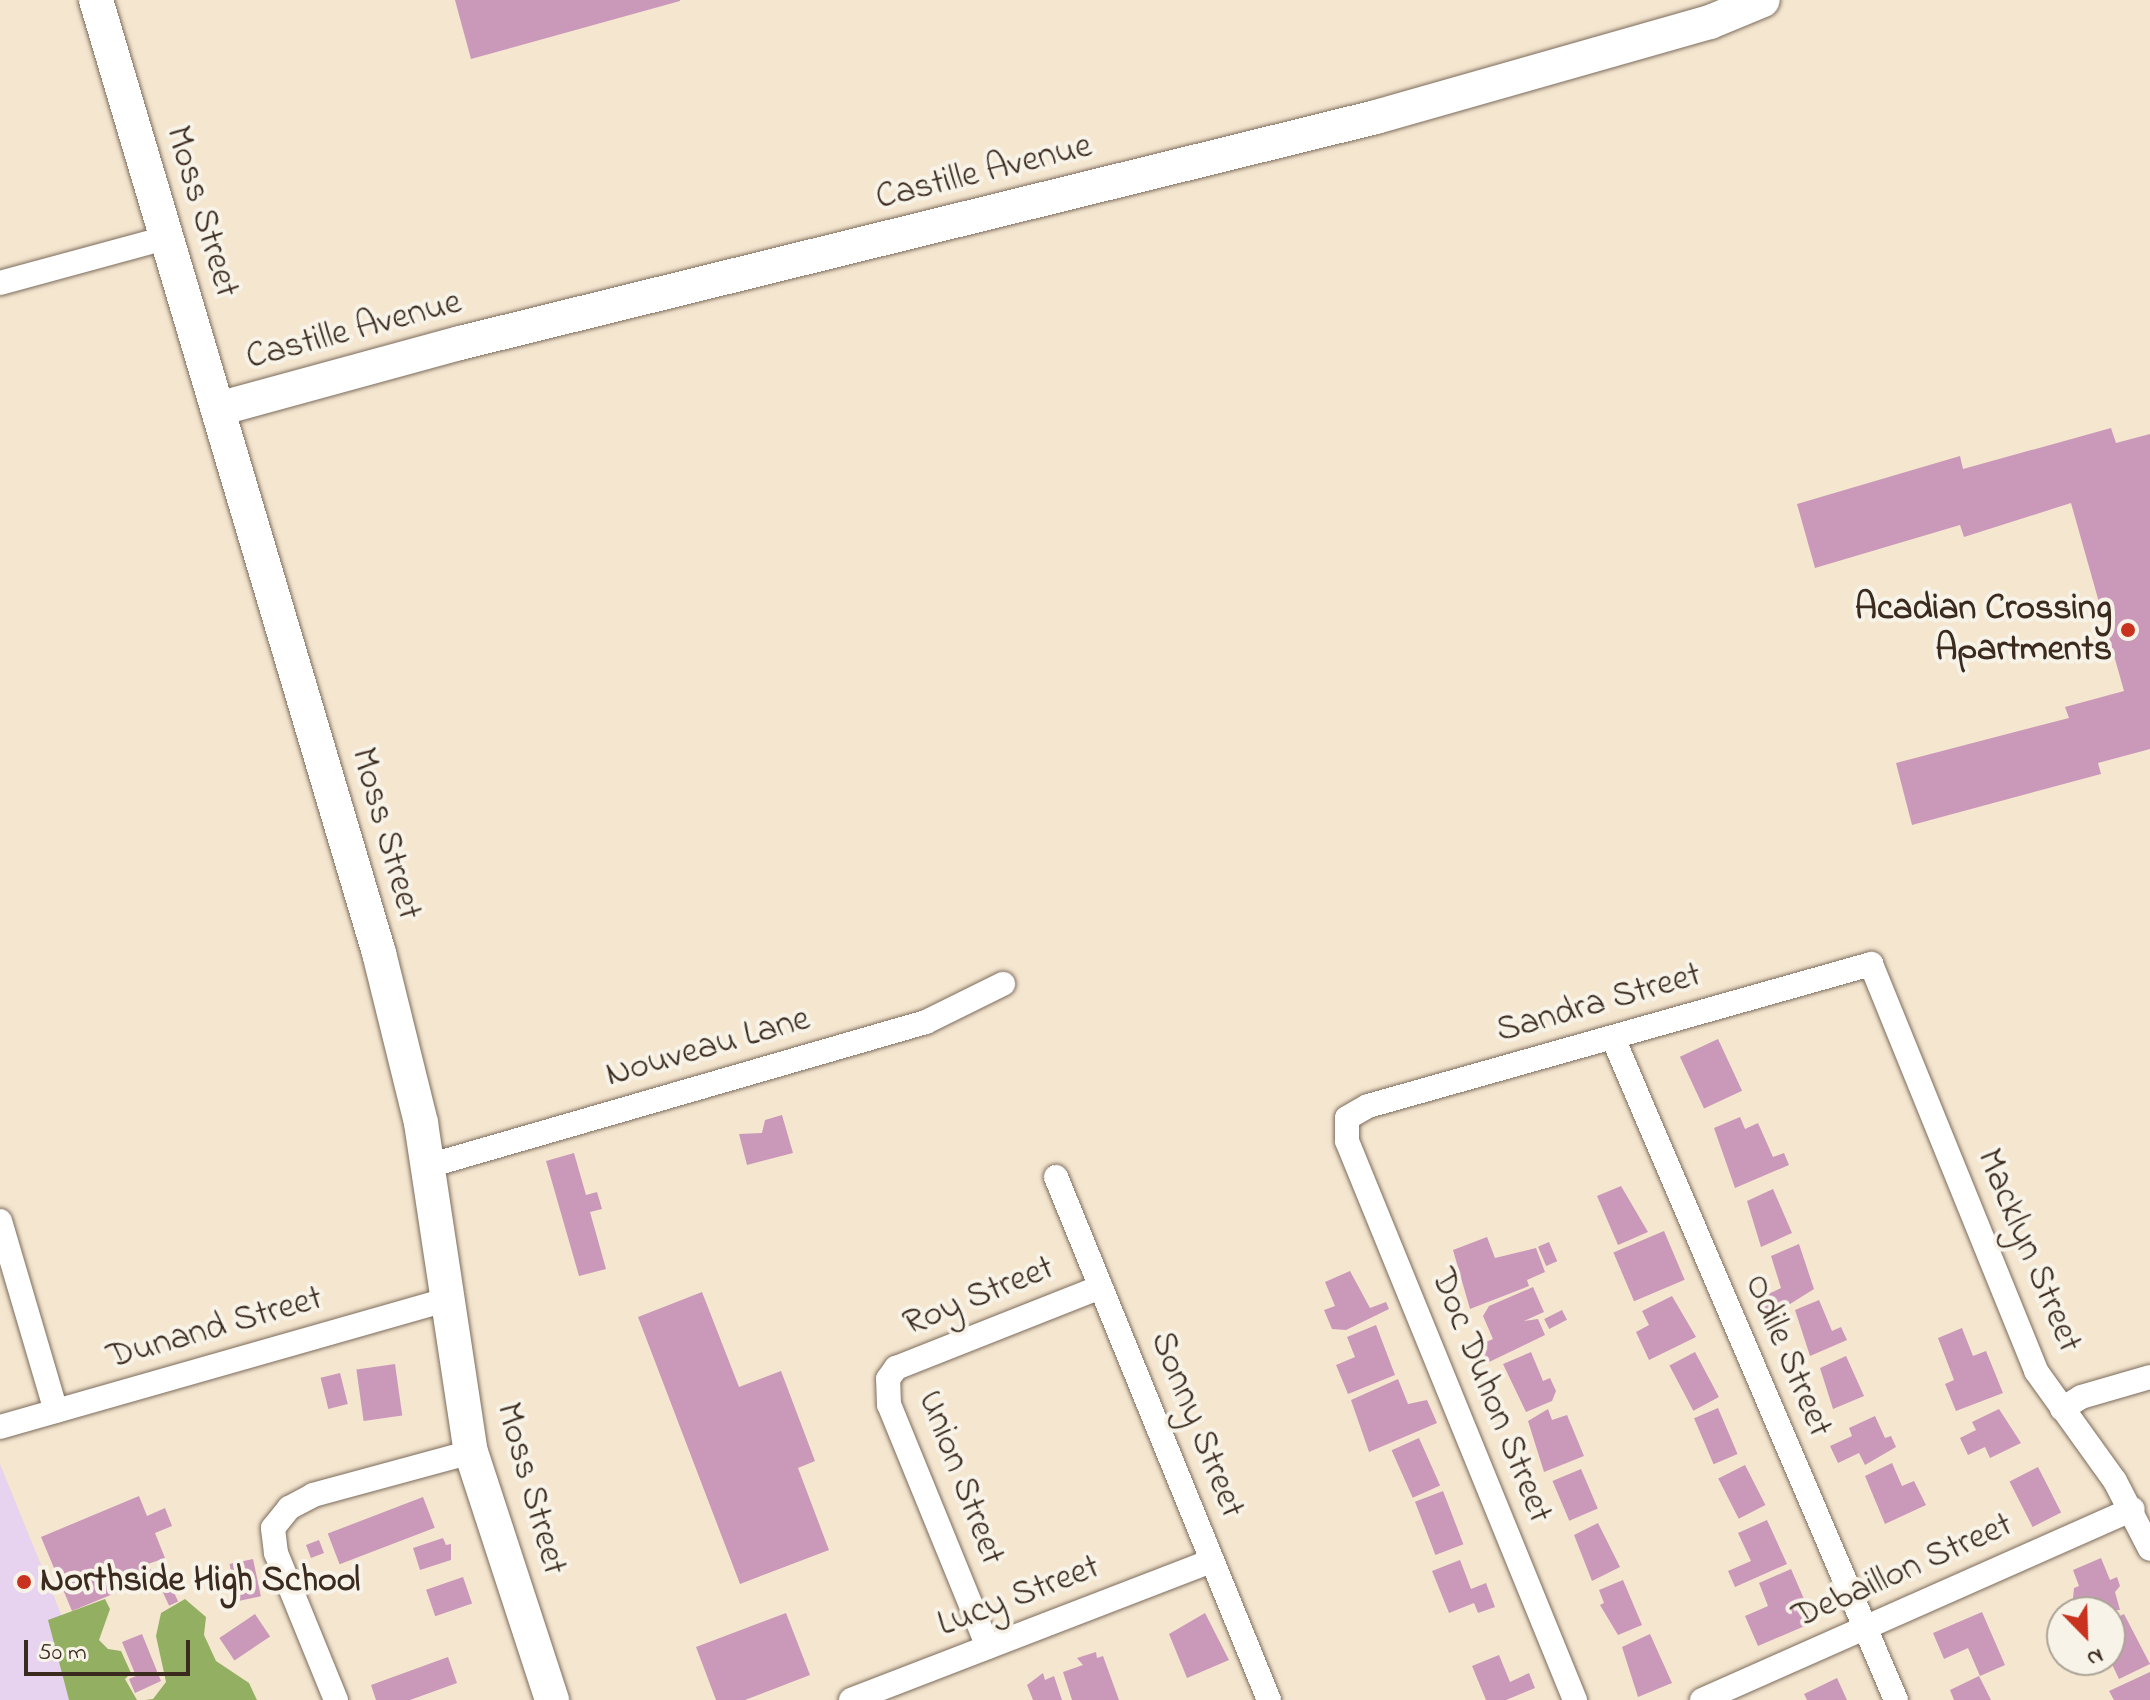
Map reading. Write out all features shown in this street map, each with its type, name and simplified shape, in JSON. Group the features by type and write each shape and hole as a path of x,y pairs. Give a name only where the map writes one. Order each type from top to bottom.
{"main road":[{"name":"Moss Street","path":"96,0 379,953 428,1166 471,1452 552,1700"},
{"name":"Castille Avenue","path":"218,409 449,346 1376,117 1710,22 1763,0"}],"street":[{"path":"0,283 166,238"},
{"name":"Sandra Street","path":"1347,1118 1368,1106 1871,964"},
{"name":"Macklyn Street","path":"1871,964 2036,1371 2133,1509 2150,1549"},
{"name":"Nouveau Lane","path":"428,1166 926,1022 1003,984"},
{"name":"Odile Street","path":"1613,1038 1896,1700"},
{"name":"Doc Duhon Street","path":"1347,1118 1347,1141 1575,1700"},
{"name":"Sonny Street","path":"1056,1177 1269,1700"},
{"path":"0,1221 56,1411"},
{"name":"Roy Street","path":"888,1379 896,1368 1101,1287"},
{"name":"Dunand Street","path":"0,1427 449,1299"},
{"path":"2062,1409 2081,1397 2150,1377"},
{"name":"Union Street","path":"888,1379 889,1405 988,1647"},
{"path":"336,1700 276,1553 273,1528 289,1508 313,1495 471,1452"},
{"name":"Debaillon Street","path":"1702,1700 2133,1509"},
{"name":"Lucy Street","path":"851,1700 1212,1561"}],"shaded area":[{"name":"Northside High School","path":"0,1464 96,1700 0,1700"}],"green space":[{"path":"105,1599 110,1609 99,1640 108,1649 121,1651 131,1673 125,1679 137,1700 69,1700 48,1620"},
{"path":"185,1599 206,1617 204,1635 216,1661 249,1683 257,1700 145,1700 153,1699 166,1682 156,1636 161,1613"}],"building":[{"path":"455,0 680,0 680,1 471,59"},
{"name":"Acadian Crossing Apartments","path":"2111,428 2116,443 2150,434 2150,749 2098,763 2101,774 1912,825 1896,763 2069,718 2065,707 2124,691 2071,503 1964,537 1960,525 1815,568 1797,504 1960,456 1963,469"},
{"path":"1718,1039 1742,1091 1704,1108 1680,1057"},
{"path":"782,1115 793,1153 747,1165 739,1134 762,1133 765,1120"},
{"path":"1740,1117 1745,1129 1758,1123 1773,1157 1784,1153 1789,1165 1735,1188 1714,1128"},
{"path":"574,1153 586,1195 597,1192 602,1209 590,1212 606,1269 579,1276 546,1161"},
{"path":"1621,1186 1648,1232 1618,1245 1597,1196"},
{"path":"1773,1189 1792,1233 1761,1247 1747,1201"},
{"path":"1664,1231 1685,1280 1634,1301 1613,1252"},
{"path":"1487,1237 1495,1258 1536,1248 1545,1272 1527,1280 1529,1286 1470,1309 1453,1250"},
{"path":"1549,1242 1557,1261 1546,1266 1538,1247"},
{"path":"1799,1244 1814,1289 1769,1317 1760,1298 1781,1288 1771,1256"},
{"path":"1350,1271 1370,1308 1386,1302 1389,1309 1346,1330 1332,1329 1324,1310 1335,1306 1325,1282"},
{"path":"1533,1287 1544,1312 1524,1321 1538,1319 1545,1335 1485,1364 1477,1346 1493,1339 1483,1316 1489,1306"},
{"path":"702,1292 739,1387 781,1371 815,1461 798,1468 829,1550 740,1584 638,1317"},
{"path":"1672,1296 1696,1337 1649,1360 1636,1332 1649,1325 1642,1311"},
{"path":"1819,1300 1832,1331 1841,1327 1847,1340 1810,1356 1795,1310"},
{"path":"1562,1310 1567,1320 1549,1329 1544,1319"},
{"path":"1376,1325 1395,1375 1348,1394 1336,1365 1355,1357 1347,1337"},
{"path":"1962,1328 1973,1356 1986,1351 2003,1393 1956,1411 1945,1384 1954,1380 1938,1338"},
{"path":"1531,1352 1543,1381 1550,1378 1556,1391 1552,1401 1526,1412 1503,1364"},
{"path":"1695,1352 1719,1397 1693,1411 1669,1366"},
{"path":"1846,1356 1864,1396 1833,1409 1820,1368"},
{"path":"395,1364 402,1415 364,1421 356,1369"},
{"path":"340,1373 348,1404 328,1409 321,1378"},
{"path":"1398,1379 1408,1404 1427,1400 1437,1423 1369,1452 1351,1400"},
{"path":"1718,1408 1738,1454 1714,1464 1694,1418"},
{"path":"1548,1409 1552,1420 1567,1415 1584,1456 1544,1472 1528,1421"},
{"path":"1999,1409 2021,1443 1990,1458 1985,1447 1968,1455 1960,1438 1976,1430 1972,1422"},
{"path":"1875,1416 1885,1438 1891,1436 1896,1447 1865,1465 1859,1453 1838,1463 1830,1446 1852,1436 1849,1428"},
{"path":"1419,1438 1440,1486 1413,1498 1392,1450"},
{"path":"1892,1463 1902,1486 1914,1481 1926,1505 1885,1524 1865,1476"},
{"path":"1745,1465 1765,1505 1739,1519 1718,1479"},
{"path":"2038,1467 2061,1512 2033,1527 2009,1482"},
{"path":"1581,1469 1598,1509 1569,1521 1552,1481"},
{"path":"1443,1491 1463,1544 1435,1555 1415,1502"},
{"path":"139,1496 147,1516 165,1508 172,1526 155,1533 165,1558 148,1564 154,1577 72,1611 41,1537"},
{"path":"423,1497 435,1528 340,1564 328,1534"},
{"path":"1767,1520 1787,1564 1735,1587 1728,1571 1751,1561 1738,1533"},
{"path":"1598,1523 1620,1567 1592,1581 1574,1535"},
{"path":"443,1538 446,1545 451,1544 451,1560 420,1570 413,1548"},
{"path":"319,1540 324,1553 311,1558 306,1545"},
{"path":"2101,1558 2110,1580 2117,1577 2120,1586 2115,1592 2116,1596 2073,1596 2074,1588 2079,1586 2073,1570"},
{"path":"253,1559 261,1596 237,1601 230,1564"},
{"path":"1460,1560 1471,1589 1486,1583 1495,1607 1478,1613 1474,1603 1449,1613 1432,1571"},
{"path":"1791,1569 1814,1622 1758,1646 1745,1616 1768,1606 1759,1583"},
{"path":"463,1577 472,1603 435,1616 426,1590"},
{"path":"1623,1580 1642,1625 1618,1635 1600,1605 1604,1603 1599,1590"},
{"path":"171,1586 178,1601 169,1606 162,1590"},
{"path":"1982,1612 2005,1665 1980,1676 1968,1648 1944,1659 1933,1633"},
{"path":"786,1613 810,1675 745,1700 716,1700 696,1647"},
{"path":"1205,1613 1229,1660 1187,1678 1169,1634"},
{"path":"255,1614 270,1636 234,1660 219,1638"},
{"path":"2126,1618 2150,1664 2126,1676"},
{"path":"142,1634 161,1681 135,1693 129,1679 136,1676 122,1642"},
{"path":"1650,1634 1672,1683 1638,1697 1622,1647"},
{"path":"1096,1652 1097,1658 1103,1656 1119,1700 1072,1700 1063,1672 1083,1665 1077,1658"},
{"path":"1499,1655 1510,1682 1529,1673 1535,1688 1506,1700 1486,1700 1472,1666"},
{"path":"448,1657 457,1683 410,1700 376,1700 371,1685"},
{"path":"2150,1672 2150,1700 2114,1700 2109,1691"},
{"path":"1043,1673 1045,1680 1054,1676 1062,1700 1033,1700 1027,1685"},
{"path":"1979,1676 1991,1700 1954,1700 1950,1690"},
{"path":"1837,1678 1847,1700 1807,1700 1804,1694"}],"place":[{"name":"Acadian Crossing Apartments","path":"2128,630"},
{"name":"Northside High School","path":"24,1582"}]}
